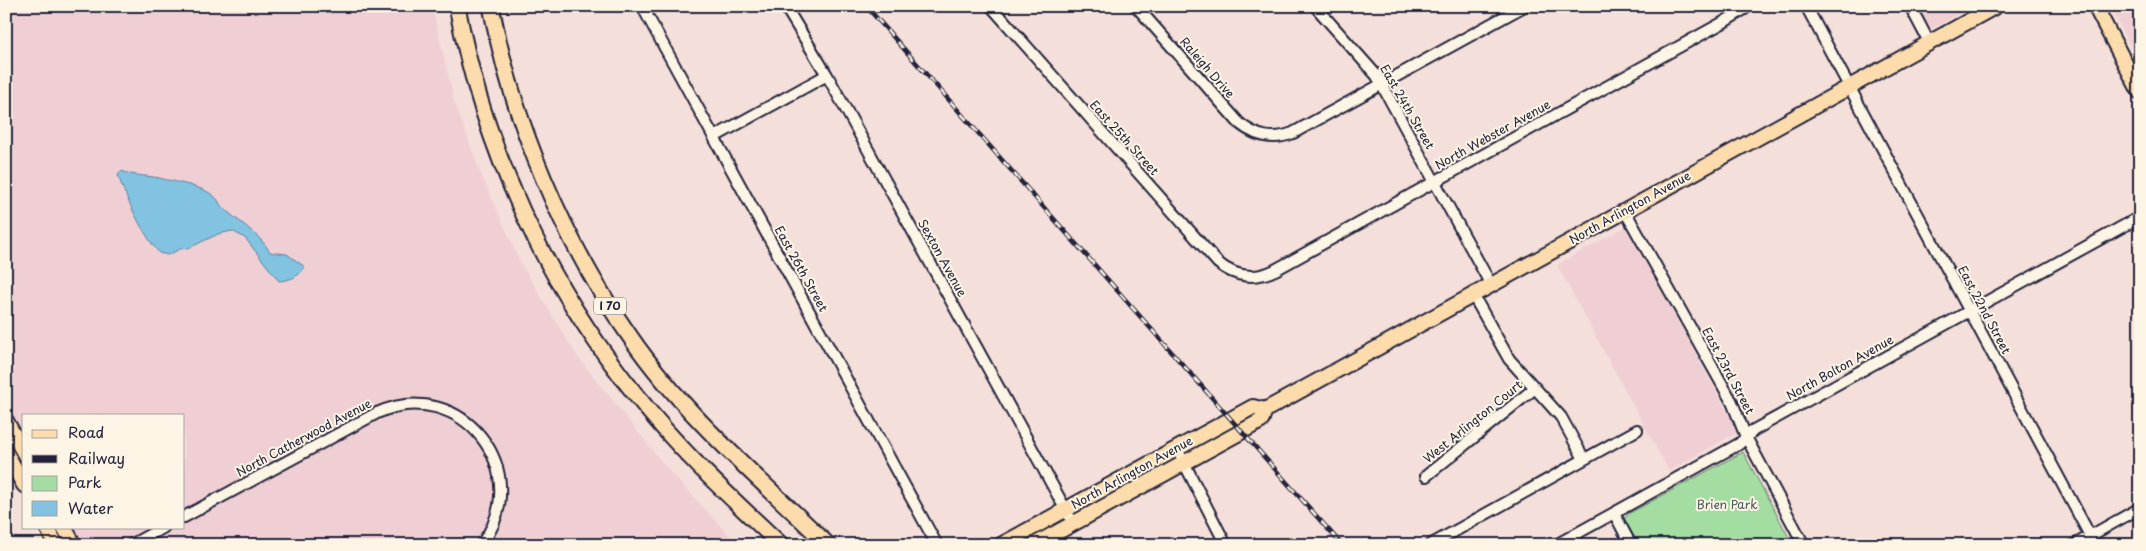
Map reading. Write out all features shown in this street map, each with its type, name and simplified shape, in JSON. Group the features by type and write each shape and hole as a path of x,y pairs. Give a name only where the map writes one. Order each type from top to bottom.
{"highway":[{"name":"I 70","path":"457,6 479,94 506,173 537,241 571,302 617,372 656,420 693,461 781,545"},
{"name":"I 70","path":"491,6 504,68 524,129 568,233 597,286 631,338 671,388 722,443 828,545"}],"main road":[{"name":"North Arlington Avenue","path":"1034,545 1261,421 1265,410 1996,6"},
{"path":"2095,6 2136,75 2140,92"},
{"name":"North Arlington Avenue","path":"1000,545 1253,407 1265,410"},
{"path":"6,421 22,449"},
{"path":"6,453 22,481"},
{"path":"48,528 56,545"},
{"path":"65,528 74,545"}],"street":[{"name":"East 26th Street","path":"642,6 937,545"},
{"name":"Sexton Avenue","path":"785,6 827,75 1073,523"},
{"name":"East 25th Street","path":"991,6 1218,263 1230,271 1246,276"},
{"name":"Raleigh Drive","path":"1136,6 1239,123 1251,132 1264,137 1273,138 1291,134 1382,84"},
{"name":"East 24th Street","path":"1315,6 1378,76 1491,285"},
{"path":"1382,84 1524,6"},
{"name":"North Webster Avenue","path":"1246,276 1264,274 1275,270 1716,27 1749,6"},
{"name":"East 22nd Street","path":"1806,6 2093,540"},
{"path":"1910,6 1930,42"},
{"path":"714,137 827,75"},
{"name":"East 23rd Street","path":"1625,211 1732,402 1746,437 1804,545"},
{"name":"North Bolton Avenue","path":"1556,545 1739,444 1762,425 2140,217"},
{"path":"1473,294 1503,350 1561,417 1584,459"},
{"name":"West Arlington Court","path":"1426,476 1535,388"},
{"name":"North Catherwood Avenue","path":"185,516 377,413 394,407 414,404 429,406 454,414 473,427 487,445 498,470 500,497 494,524 481,545"},
{"path":"1430,545 1636,430"},
{"path":"1177,449 1226,545"},
{"path":"2074,545 2093,540 2140,508"},
{"path":"1614,513 1631,545"},
{"path":"131,545 162,528"}],"shaded area":[{"path":"6,6 432,6 454,101 480,172 521,264 577,356 665,466 738,545 83,545 74,528 185,528 185,414 22,414 22,431 6,403"},
{"path":"1914,6 1973,6 1928,31"},
{"path":"2130,6 2140,6 2140,60 2138,61 2114,15"},
{"path":"1627,226 1738,432 1669,471 1557,265"}],"green space":[{"name":"Brien Park","path":"1743,452 1793,545 1639,545 1624,519 1628,514"}],"water":[{"path":"122,171 183,183 210,193 223,208 255,233 270,252 287,254 305,267 294,277 279,281 245,238 232,231 218,234 189,248 180,249 168,255 159,253 130,205 118,175"}],"railway":[{"path":"866,6 1342,545"}]}
